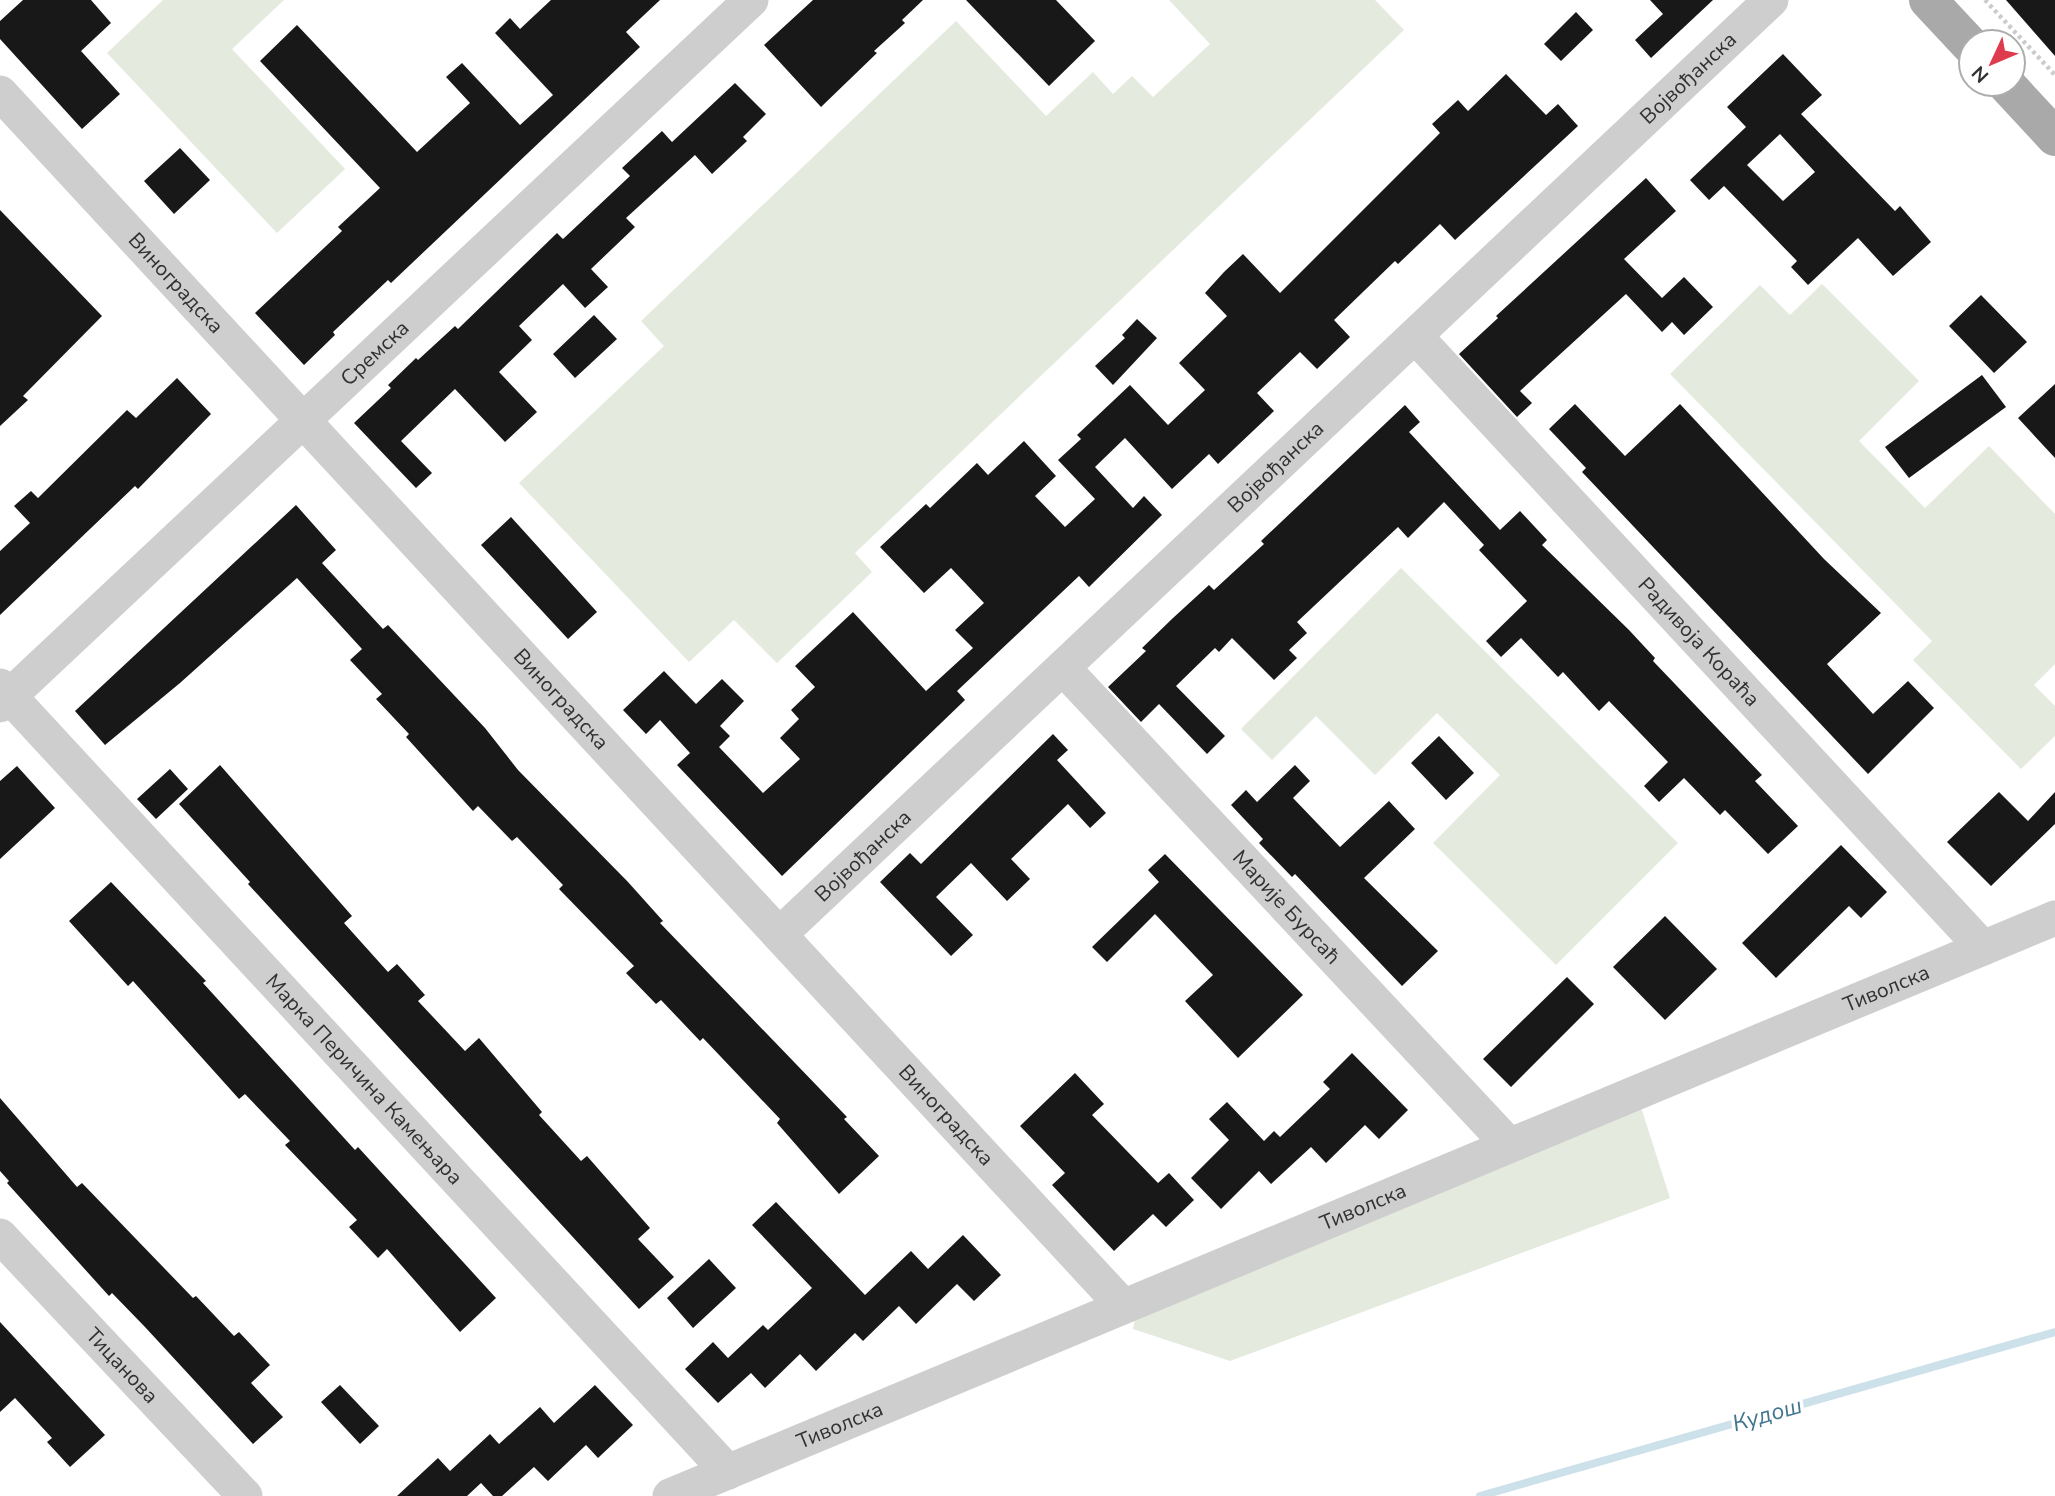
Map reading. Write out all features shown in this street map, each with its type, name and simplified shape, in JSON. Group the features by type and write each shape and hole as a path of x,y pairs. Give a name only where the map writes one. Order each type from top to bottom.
{"main road":[{"path":"1928,0 1957,31"},
{"path":"2019,98 2055,138"}],"street":[{"name":"Сремска","path":"3,695 305,422 751,0"},
{"name":"Војвођанска","path":"780,934 1064,670 1771,0"},
{"name":"Виноградска","path":"0,93 1122,1305"},
{"name":"Радивоја Кораћа","path":"1416,337 1983,947"},
{"name":"Марије Бурсаћ","path":"1064,670 1509,1144"},
{"name":"Марка Перичина Камењара","path":"3,695 728,1472"},
{"name":"Тиволска","path":"670,1496 1122,1305 2055,918"},
{"name":"Тицанова","path":"0,1236 245,1496"}],"path":[{"path":"1985,0 2055,75"}],"shaded area":[{"path":"163,0 284,0 232,49 345,169 277,233 107,53"},
{"path":"1169,0 1375,0 1404,30 855,553 872,572 777,663 734,620 689,662 519,483 664,346 641,321 956,21 1046,116 1093,72 1113,94 1132,76 1153,97 1210,44"},
{"path":"1822,284 1919,381 1859,441 1925,508 1989,446 2055,514 2055,664 2034,685 2055,706 2055,736 2021,769 1913,660 1932,641 1670,374 1760,285 1790,315"},
{"path":"1401,568 1678,843 1556,965 1433,843 1500,775 1437,713 1375,775 1316,716 1272,760 1241,729"},
{"path":"1640,1104 1670,1198 1230,1361 1133,1329 1137,1310"}],"building":[{"path":"23,0 91,0 111,23 81,51 120,94 82,129 0,39 0,21"},
{"path":"551,0 660,0 626,32 640,47 391,283 388,280 333,332 335,335 304,365 255,313 342,231 338,227 380,188 260,61 297,25 417,152 470,103 446,77 462,63 520,125 553,95 495,33 510,18 520,29"},
{"path":"813,0 923,0 902,20 905,23 874,51 877,53 821,107 764,45"},
{"path":"966,0 1056,0 1095,41 1049,86"},
{"path":"1650,0 1713,0 1651,58 1635,40 1663,14"},
{"path":"2006,0 2055,0 2055,56"},
{"path":"1576,12 1593,30 1561,61 1544,44"},
{"path":"1783,54 1822,95 1801,114 1895,211 1900,206 1931,242 1893,276 1858,238 1808,285 1791,267 1797,261 1724,186 1709,200 1690,180 1746,127 1727,107","holes":["1780,134 1815,172 1783,201 1747,165"]},
{"path":"1506,74 1546,115 1558,104 1578,126 1455,240 1440,224 1398,264 1395,261 1334,320 1350,337 1317,369 1300,352 1257,393 1274,411 1218,464 1209,454 1172,489 1125,438 1095,467 1133,508 1144,496 1162,515 1089,587 1079,576 957,691 965,700 782,876 677,765 690,753 660,720 646,734 623,710 664,671 696,704 722,679 744,701 720,726 730,736 719,747 763,793 800,759 780,738 799,719 791,710 815,687 795,666 853,612 926,691 973,648 955,630 984,603 951,568 924,593 880,547 926,504 930,508 977,463 988,475 1024,441 1056,476 1035,496 1065,527 1095,499 1058,460 1081,439 1077,435 1130,385 1168,425 1205,390 1179,363 1227,316 1205,293 1224,272 1243,254 1280,293 1440,133 1432,124 1458,100 1468,111"},
{"path":"735,83 766,114 743,137 747,141 712,174 695,155 626,218 635,227 591,269 608,287 585,308 563,284 519,326 532,340 499,372 537,412 505,442 455,389 401,441 432,473 416,488 354,423 391,388 388,385 416,358 418,360 455,326 458,329 557,233 563,239 630,176 622,168 662,131 672,142"},
{"path":"180,148 210,180 174,214 144,181"},
{"path":"1646,178 1676,211 1624,259 1662,298 1684,277 1713,307 1684,335 1672,322 1662,332 1626,294 1520,391 1532,403 1517,417 1459,354 1498,318 1496,316"},
{"path":"0,210 102,316 23,396 28,400 0,426"},
{"path":"1981,295 2027,342 1994,373 1949,326"},
{"path":"594,315 617,339 575,378 553,354"},
{"path":"1137,319 1157,338 1113,385 1095,366 1125,338 1122,335"},
{"path":"1982,375 2006,407 1909,478 1885,447"},
{"path":"177,378 211,414 138,489 135,486 0,615 0,551 30,523 14,506 31,491 38,498 127,410 136,418"},
{"path":"2055,384 2055,458 2018,418"},
{"path":"1575,404 1625,456 1680,404 1824,559 1881,613 1827,664 1873,714 1908,681 1934,708 1868,774 1582,472 1586,468 1549,429"},
{"path":"1405,405 1420,422 1409,432 1500,530 1520,511 1547,540 1542,545 1629,630 1655,658 1653,661 1762,775 1755,781 1798,826 1768,854 1725,810 1720,815 1684,778 1659,802 1644,786 1668,762 1609,701 1599,711 1563,672 1558,677 1521,638 1501,657 1486,641 1527,601 1479,550 1484,545 1444,502 1408,538 1398,527 1297,622 1307,633 1289,650 1297,658 1274,680 1232,638 1219,652 1215,648 1176,686 1225,736 1207,754 1159,704 1141,722 1108,687 1146,651 1142,648 1173,618 1209,585 1214,590 1264,544 1261,541"},
{"path":"296,505 336,550 322,563 383,629 388,625 485,728 518,770 628,882 663,921 660,923 847,1117 844,1119 879,1156 839,1194 777,1123 780,1119 703,1038 700,1041 661,1000 656,1004 626,973 634,966 559,889 563,885 517,837 512,841 478,806 473,811 406,737 409,734 376,699 382,694 350,660 362,649 297,578 180,683 105,745 75,711"},
{"path":"511,517 597,612 568,639 481,545"},
{"path":"1053,734 1068,750 1057,760 1106,813 1090,828 1068,804 1011,859 1030,879 1007,901 971,863 936,897 973,935 951,956 880,882 910,853 921,864"},
{"path":"1439,736 1474,773 1446,800 1411,763"},
{"path":"220,765 352,916 344,923 388,972 397,964 425,995 418,1001 465,1051 479,1038 542,1112 539,1115 581,1161 587,1156 650,1228 638,1239 674,1277 639,1309 248,884 250,882 179,804"},
{"path":"1295,765 1310,781 1293,798 1340,847 1389,801 1415,829 1364,878 1438,951 1402,986 1295,874 1292,877 1259,843 1263,839 1231,805 1246,790 1257,802"},
{"path":"17,766 55,808 0,859 0,781"},
{"path":"170,769 188,789 156,819 137,799"},
{"path":"1999,792 2028,821 2055,792 2055,824 1991,886 1947,842"},
{"path":"1841,845 1887,892 1861,918 1849,906 1776,978 1742,943"},
{"path":"1165,854 1303,995 1238,1058 1185,1001 1213,975 1155,914 1107,962 1092,947 1159,882 1148,870"},
{"path":"111,882 206,981 203,983 355,1150 358,1147 496,1298 460,1332 387,1249 378,1258 349,1227 357,1220 285,1145 290,1141 245,1094 239,1099 133,981 128,986 69,921"},
{"path":"1665,916 1717,969 1665,1020 1613,967"},
{"path":"1567,977 1594,1004 1511,1087 1483,1059"},
{"path":"1352,1053 1408,1110 1379,1139 1365,1125 1326,1163 1311,1147 1271,1184 1259,1171 1221,1209 1191,1178 1229,1140 1209,1119 1227,1102 1264,1141 1274,1131 1280,1137 1330,1089 1323,1082"},
{"path":"1075,1073 1104,1104 1092,1115 1158,1183 1169,1173 1194,1200 1166,1227 1153,1214 1114,1251 1052,1185 1065,1173 1020,1126"},
{"path":"0,1098 77,1187 82,1183 193,1298 196,1296 234,1336 239,1332 270,1365 251,1383 283,1417 253,1444 112,1293 109,1296 7,1183 9,1181 0,1171"},
{"path":"776,1202 865,1295 911,1251 928,1269 963,1235 1001,1275 974,1301 957,1284 916,1324 899,1306 863,1341 855,1333 816,1371 800,1354 765,1388 751,1373 718,1403 685,1369 713,1342 728,1358 763,1325 768,1330 812,1288 752,1225"},
{"path":"709,1259 736,1288 693,1328 667,1298"},
{"path":"0,1322 105,1435 70,1467 47,1442 52,1438 15,1398 0,1412"},
{"path":"340,1385 379,1426 360,1444 321,1402"},
{"path":"595,1385 633,1425 598,1458 586,1445 548,1481 534,1467 502,1496 493,1496 481,1483 467,1496 397,1496 438,1458 450,1471 490,1434 499,1444 540,1407 554,1423"}],"waterway":[{"name":"Кудош","path":"1480,1496 2055,1332"}]}
